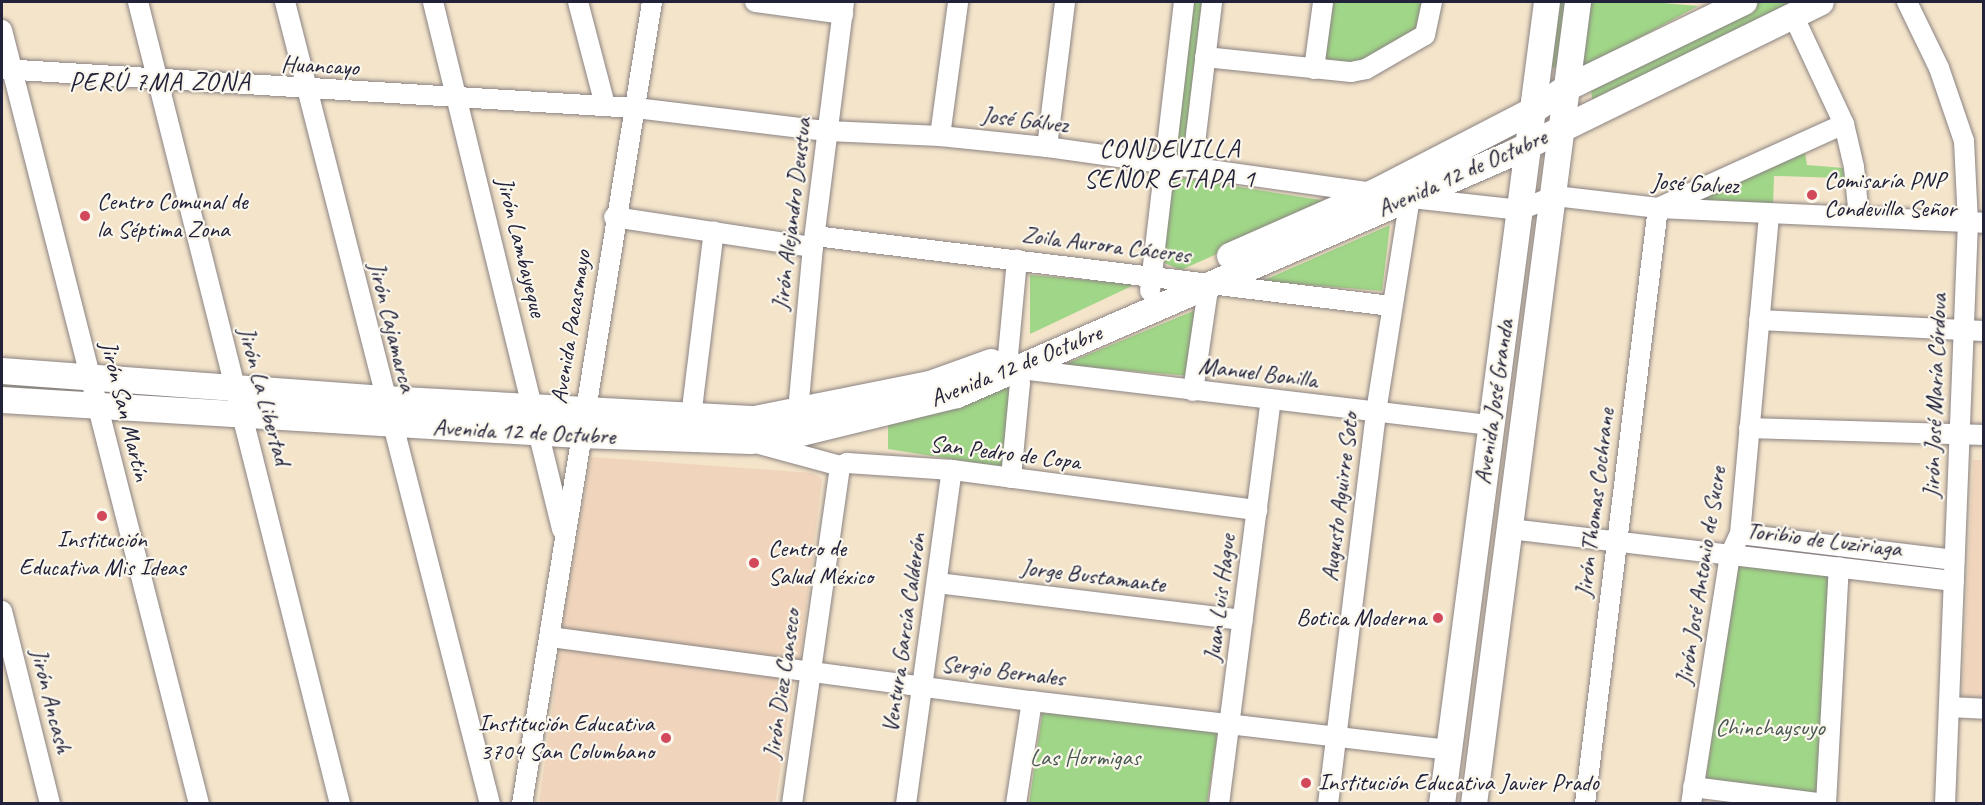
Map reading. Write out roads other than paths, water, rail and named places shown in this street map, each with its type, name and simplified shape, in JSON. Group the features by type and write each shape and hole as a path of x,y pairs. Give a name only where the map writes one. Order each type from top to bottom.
{"main road":[{"name":"Avenida José Granda","path":"1442,804 1547,2"},
{"name":"Avenida José Granda","path":"1474,804 1555,196 1578,2"},
{"name":"Avenida 12 de Octubre","path":"1015,365 1150,283 1179,278 1375,192 1534,110 1567,88 1744,2"},
{"name":"Avenida 12 de Octubre","path":"2,371 236,386 384,399 533,406 582,422 751,441 797,423 930,384 1015,365 1530,145 1563,126 1821,2"},
{"name":"Avenida 12 de Octubre","path":"2,399 391,426 540,433 582,422 691,417 797,423"}],"street":[{"name":"Jirón La Libertad","path":"138,2 244,415 340,804"},
{"name":"Jirón Cajamarca","path":"285,2 384,399 490,804"},
{"name":"Jirón Lambayeque","path":"433,2 459,99 565,540"},
{"path":"578,2 605,105"},
{"name":"Avenida Pacasmayo","path":"522,804 614,218 636,108 652,2"},
{"path":"760,2 844,8"},
{"path":"940,136 958,2"},
{"path":"1047,147 1065,2"},
{"path":"1150,283 1184,2"},
{"path":"1192,168 1212,2"},
{"path":"1314,69 1323,2"},
{"path":"1205,57 1314,69 1366,69 1418,42 1429,24 1432,2"},
{"name":"Jirón José María Córdova","path":"1907,2 1939,68 1964,141 1976,223 1964,330 1945,804"},
{"name":"Jirón Alejandro Deustua","path":"797,423 814,241 844,8"},
{"path":"1793,15 1844,124 1854,167 1859,217"},
{"name":"Jirón San Martín","path":"2,30 7,70 97,405 199,804"},
{"name":"Huancayo","path":"7,70 158,82 636,108"},
{"name":"José Gálvez","path":"636,108 827,131 940,136 1047,147 1408,197"},
{"path":"1658,208 1844,124"},
{"name":"José Galvez","path":"1408,197 1520,210 1555,196 1658,208 1976,223"},
{"name":"Augusto Aguirre Soto","path":"1328,804 1376,412 1408,197"},
{"name":"Jirón Thomas Cochrane","path":"1585,804 1615,542 1658,208"},
{"name":"Jirón José Antonio de Sucre","path":"1692,795 1730,555 1740,534 1769,213"},
{"name":"Zoila Aurora Cáceres","path":"614,218 714,231 1017,259 1150,283"},
{"path":"691,417 714,231"},
{"path":"1011,478 1020,383 1015,365 1017,259"},
{"name":"Zoila Aurora Cáceres","path":"1179,278 1391,306"},
{"path":"1193,391 1209,283"},
{"path":"1759,320 1983,331"},
{"name":"Manuel Bonilla","path":"1015,365 1193,391 1491,425"},
{"name":"Juan Luis Hague","path":"1219,804 1271,400"},
{"path":"1749,428 1983,435"},
{"name":"San Pedro de Copa","path":"751,441 840,466 952,470 1257,510"},
{"name":"Jirón Diez Canseco","path":"792,804 809,671 840,466"},
{"name":"Ventura García Calderón","path":"906,804 952,470"},
{"name":"Toribio de Luziriaga","path":"1510,529 1953,581"},
{"name":"Toribio de Luziriaga","path":"1740,534 1954,560"},
{"path":"1692,795 1826,804 1839,567"},
{"name":"Jorge Bustamante","path":"937,583 1243,620"},
{"name":"Jirón Ancash","path":"2,611 50,804"},
{"name":"Sergio Bernales","path":"550,637 1032,701 1449,750"},
{"path":"1016,804 1032,701"},
{"path":"1948,707 1983,709"}],"place":[{"name":"Comisaría PNP Condevilla Señor","path":"1812,195"},
{"name":"Centro Comunal de la Séptima Zona","path":"85,216"},
{"name":"Institución Educativa Mis Ideas","path":"102,516"},
{"name":"Centro de Salud México","path":"754,563"},
{"name":"Botica Moderna","path":"1438,618"},
{"name":"Institución Educativa 3704 San Columbano","path":"666,738"},
{"name":"Institución Educativa Javier Prado","path":"1306,783"}],"district":[{"name":"PERÚ 7MA ZONA","path":"160,82"},
{"name":"CONDEVILLA SEÑOR ETAPA 1","path":"1170,164"}],"park label":[{"name":"Chinchaysuyo","path":"1770,728"},
{"name":"Las Hormigas","path":"1085,758"}]}
